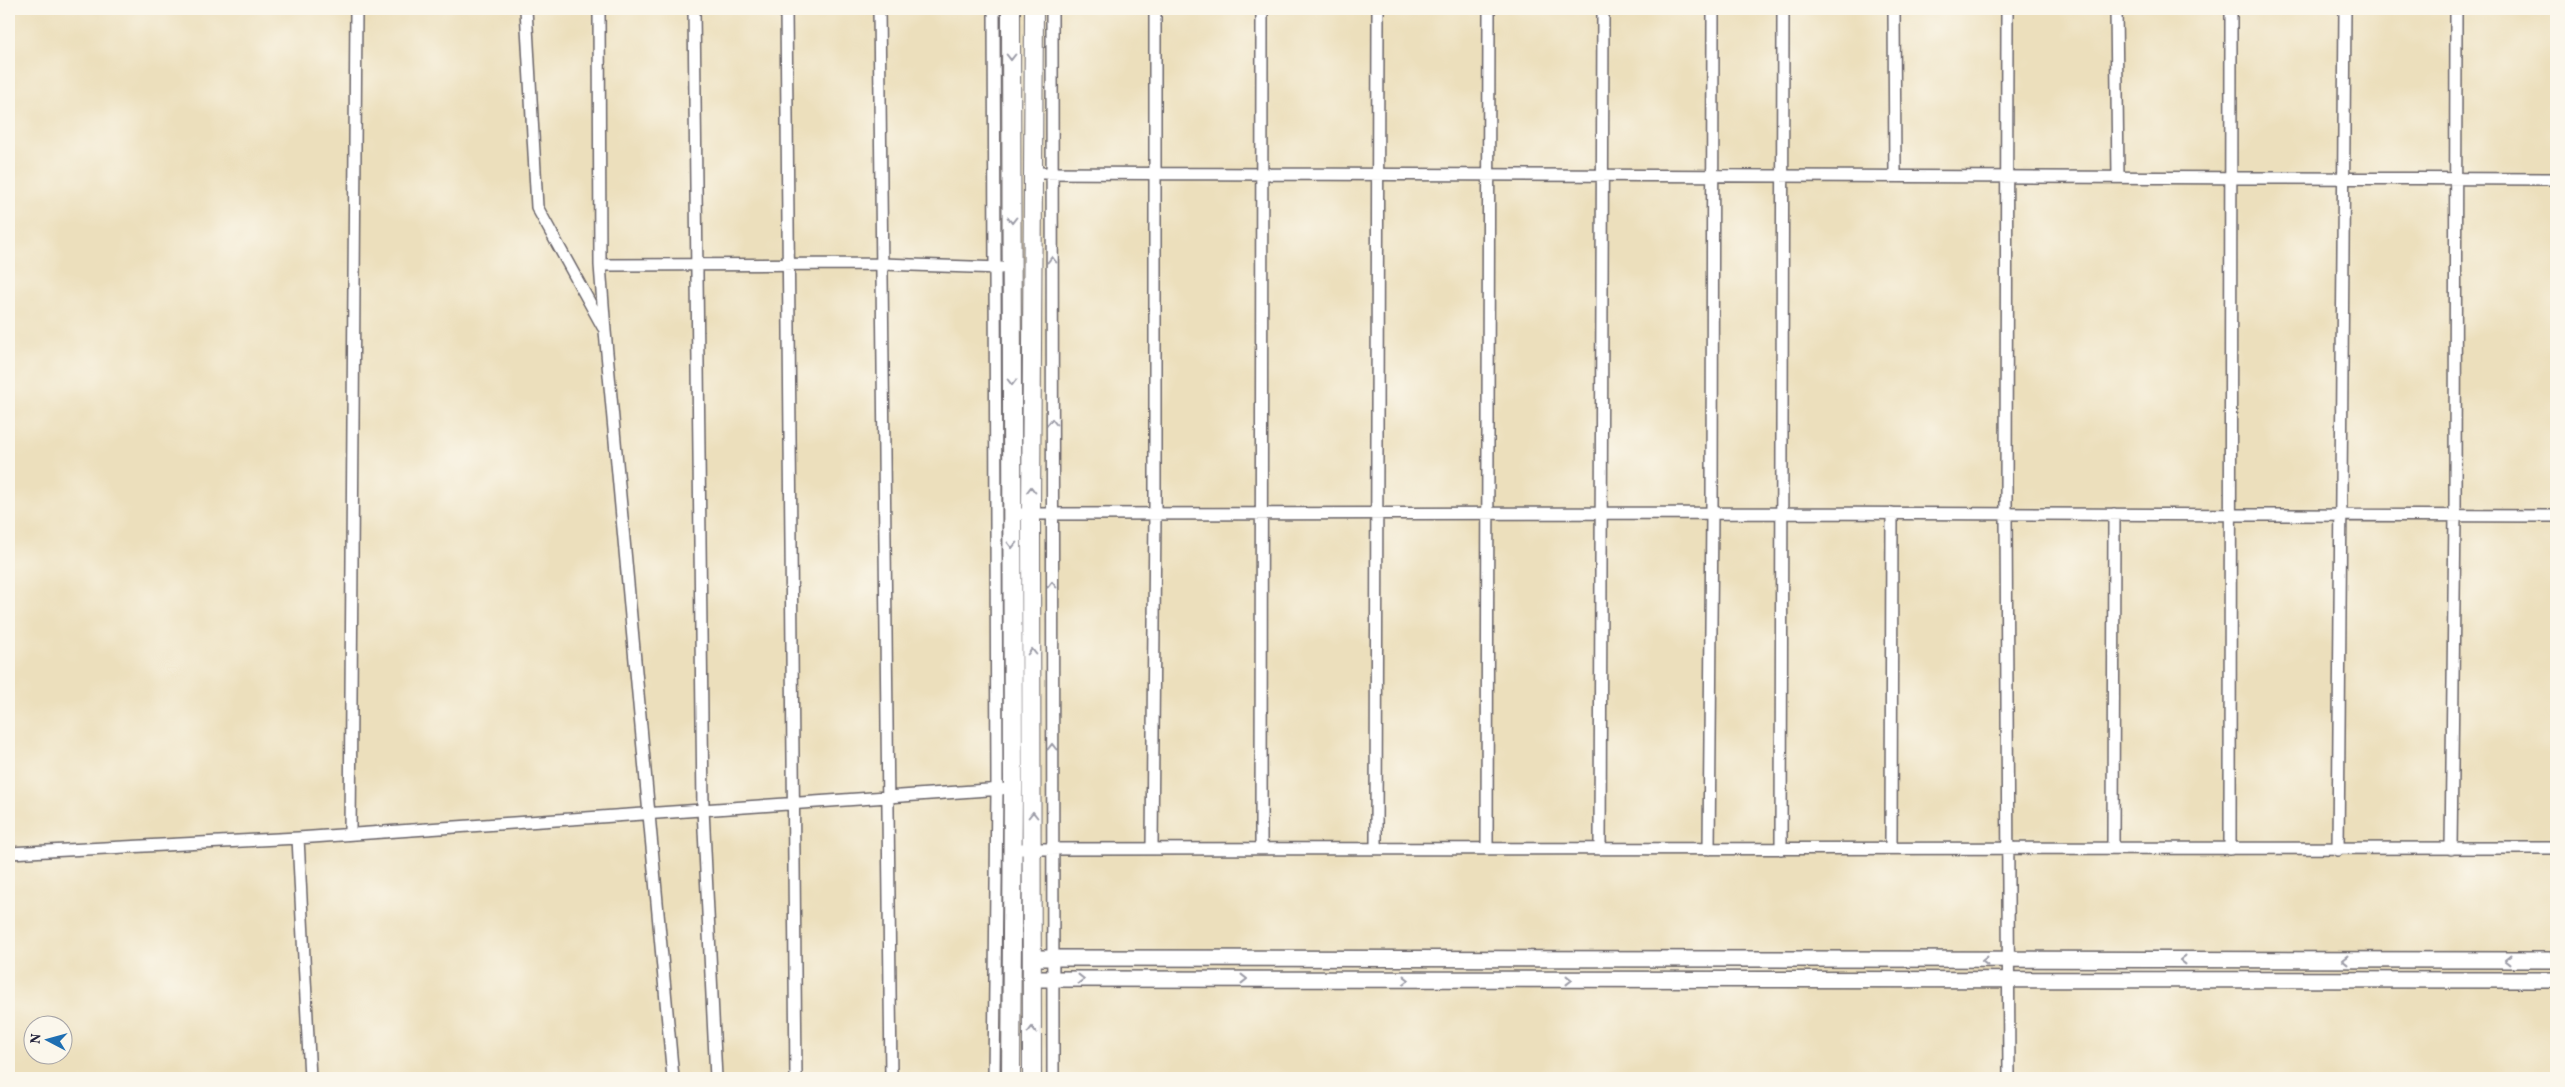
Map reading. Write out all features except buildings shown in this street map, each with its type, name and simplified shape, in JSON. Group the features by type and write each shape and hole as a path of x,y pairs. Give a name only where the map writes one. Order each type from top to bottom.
{"main road":[{"path":"1011,9 1003,268 1011,514 1005,788 1012,848 1011,1078"},
{"path":"1032,1078 1031,514 1034,9"},
{"path":"1033,958 2008,961 2556,960"},
{"path":"1032,979 2556,980"}],"street":[{"path":"350,834 356,9"},
{"path":"526,9 537,207 605,331"},
{"path":"599,9 600,265 647,813 673,1078"},
{"path":"694,9 704,810 716,1078"},
{"path":"786,9 790,264 796,1078"},
{"path":"879,9 891,1078"},
{"path":"994,9 1003,268 1005,788 994,1078"},
{"path":"1052,9 1053,1078"},
{"path":"1152,848 1155,513 1155,9"},
{"path":"1261,848 1263,513 1262,9"},
{"path":"1376,848 1378,9"},
{"path":"1487,849 1490,513 1488,174 1490,9"},
{"path":"1600,848 1604,175 1603,9"},
{"path":"1709,849 1713,9"},
{"path":"1781,849 1783,9"},
{"path":"1894,9 1895,176"},
{"path":"2007,9 2006,513 2009,1078"},
{"path":"2116,9 2118,177"},
{"path":"2230,849 2231,9"},
{"path":"2338,850 2345,9"},
{"path":"2450,849 2455,515 2456,9"},
{"path":"1033,172 2556,179"},
{"path":"600,265 882,264 1003,268"},
{"path":"1011,514 1783,512 2556,516"},
{"path":"1892,513 1892,848"},
{"path":"2113,848 2114,514"},
{"path":"9,853 298,838 1005,788"},
{"path":"298,838 310,1078"},
{"path":"1012,848 2113,848 2338,850 2556,848"}]}
